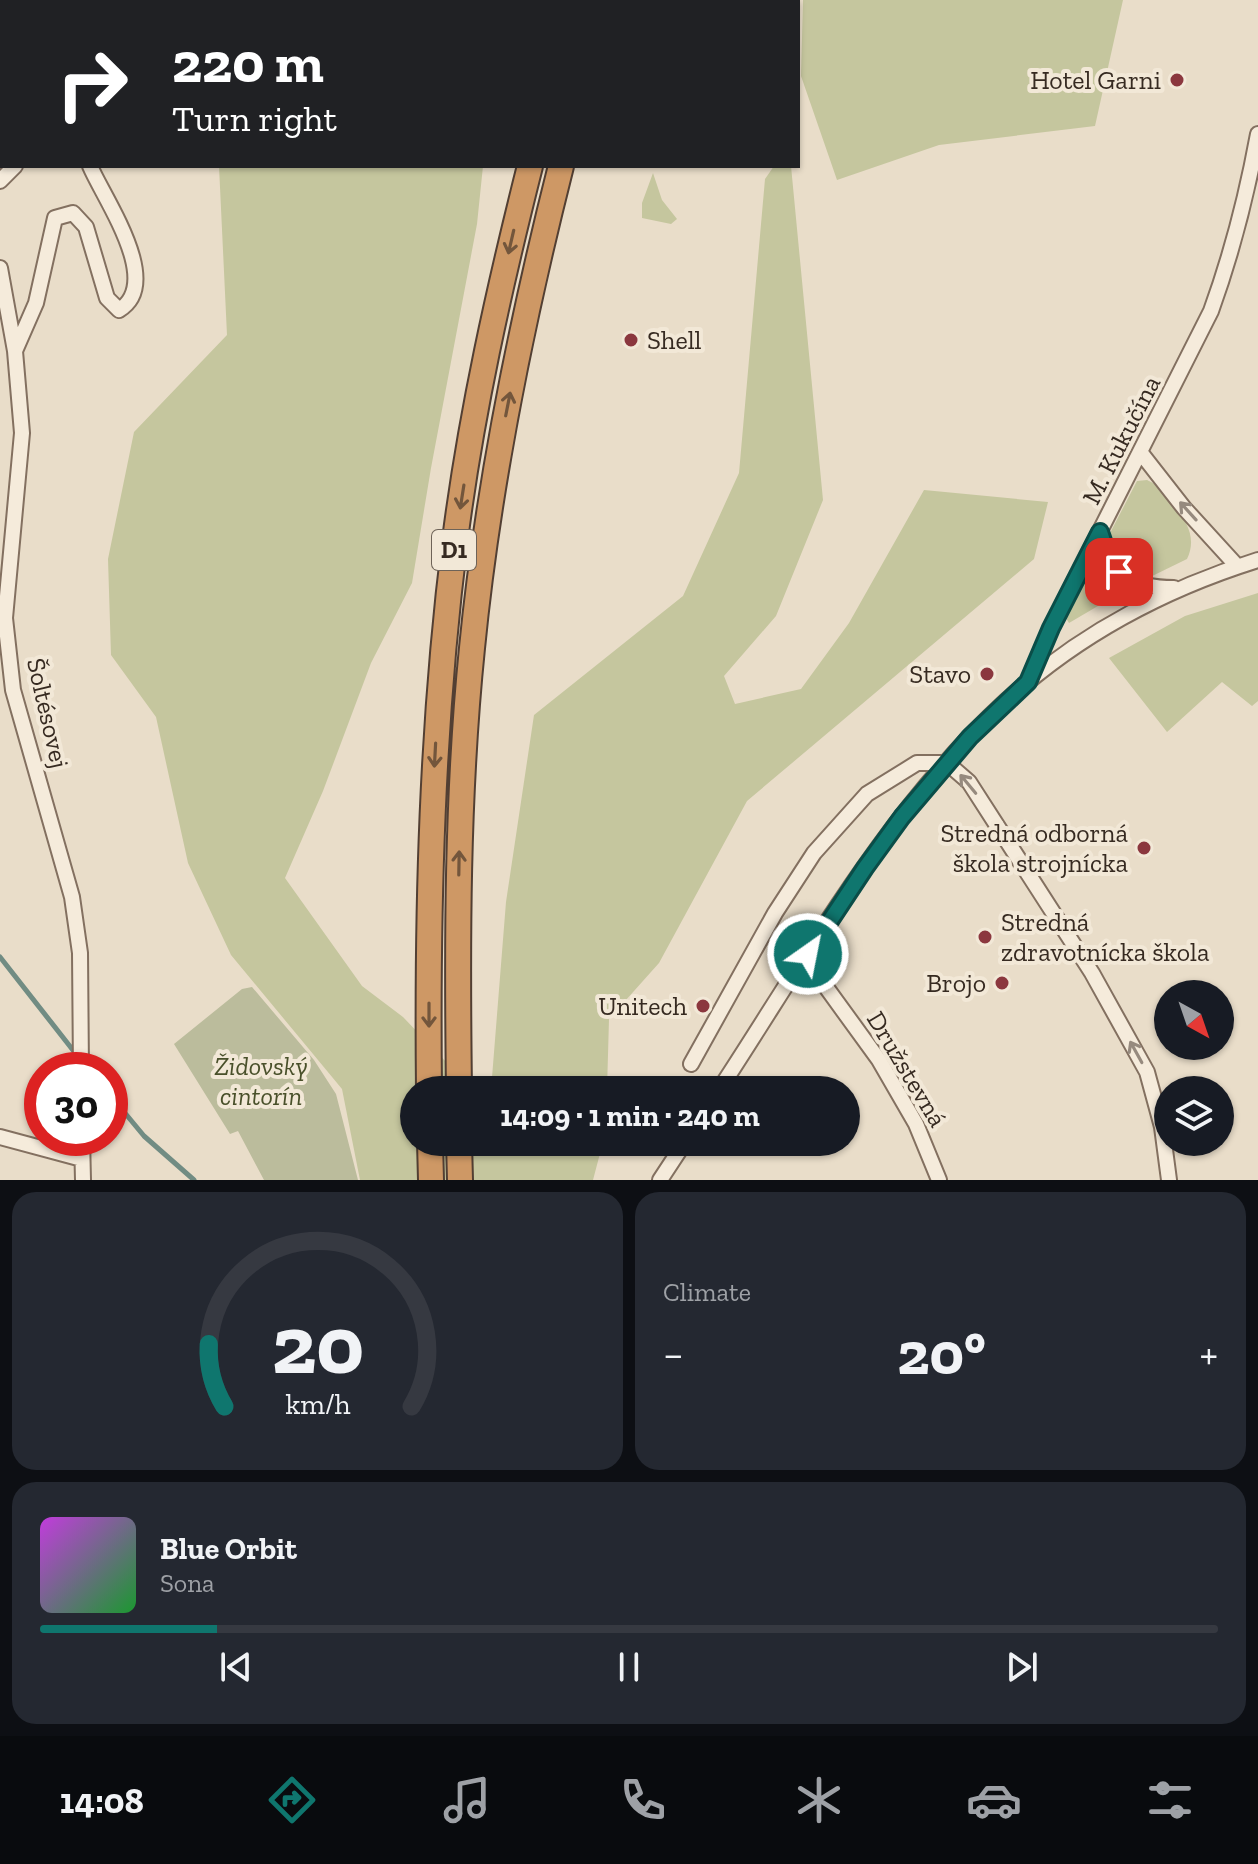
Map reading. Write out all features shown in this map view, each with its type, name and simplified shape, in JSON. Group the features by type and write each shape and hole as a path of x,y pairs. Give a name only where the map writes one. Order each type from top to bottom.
{"highway":[{"name":"D1","path":"429,1076 428,940 437,727 455,538 495,311 530,168"},
{"name":"D1","path":"459,1076 458,941 465,728 484,547 522,330 561,168"},
{"path":"430,1156 431,1180"},
{"path":"459,1156 460,1180"}],"street":[{"name":"M. Kukučína","path":"728,1076 872,858 947,763 990,716 1028,682 1051,628 1211,311 1233,245 1258,134"},
{"path":"15,351 36,303 55,218 73,213 86,227 107,298 119,310 129,304 137,287 125,233 91,168"},
{"name":"Šoltésovej","path":"0,268 3,307 15,351 22,433 5,618 13,690 72,897 80,953 80,1052"},
{"path":"1141,453 1184,508 1237,566"},
{"path":"1100,532 1110,562 1129,580 1148,587 1180,588"},
{"path":"1028,682 1108,625 1180,588 1258,560"},
{"path":"691,1064 775,913 814,853 867,794 917,763 947,763 969,782 1092,973 1147,1072 1162,1127 1169,1180"},
{"name":"Družstevná","path":"826,987 879,1060 916,1124 939,1180"},
{"path":"0,1137 82,1159 83,1180"},
{"path":"660,1180 676,1156"}],"green space":[{"path":"803,0 1123,0 1095,126 939,145 837,180 801,76"},
{"path":"219,168 483,168 477,224 412,583 371,663 323,791 285,878 362,986 403,1017 460,1076 400,1076 400,1156 599,1156 593,1180 360,1180 342,1089 231,955 188,863 156,717 111,655 108,559 134,432 227,335"},
{"path":"773,168 791,168 823,500 776,616 724,676 735,704 801,689 849,623 924,490 1048,502 1034,559 747,801 659,963 609,1019 607,1076 492,1076 506,902 534,715 683,596 739,473 765,179"},
{"path":"653,173 662,200 677,219 671,224 642,218 642,203"},
{"path":"1147,480 1183,518 1191,537 1191,548 1187,559 1144,580 1120,562 1112,549 1109,535 1137,481"},
{"path":"1101,551 1132,586 1069,623 1066,618"},
{"path":"1258,593 1258,701 1252,706 1222,682 1167,732 1109,658 1185,616"},
{"name":"Židovský cintorín","path":"252,987 314,1060 336,1094 358,1180 264,1180 238,1131 230,1134 174,1044 242,989"}],"waterway":[{"path":"0,957 74,1052"},
{"path":"128,1117 144,1136 194,1180"}],"place":[{"name":"Hotel Garni","path":"1177,80"},
{"name":"Shell","path":"631,340"},
{"name":"Stavo","path":"987,674"},
{"name":"Stredná odborná škola strojnícka","path":"1144,848"},
{"name":"Stredná zdravotnícka škola","path":"985,937"},
{"name":"Brojo","path":"1002,983"},
{"name":"Unitech","path":"703,1006"}],"route":[{"path":"808,954 902,817 970,737 1028,682 1051,628 1100,532 1110,562 1119,572"}]}
